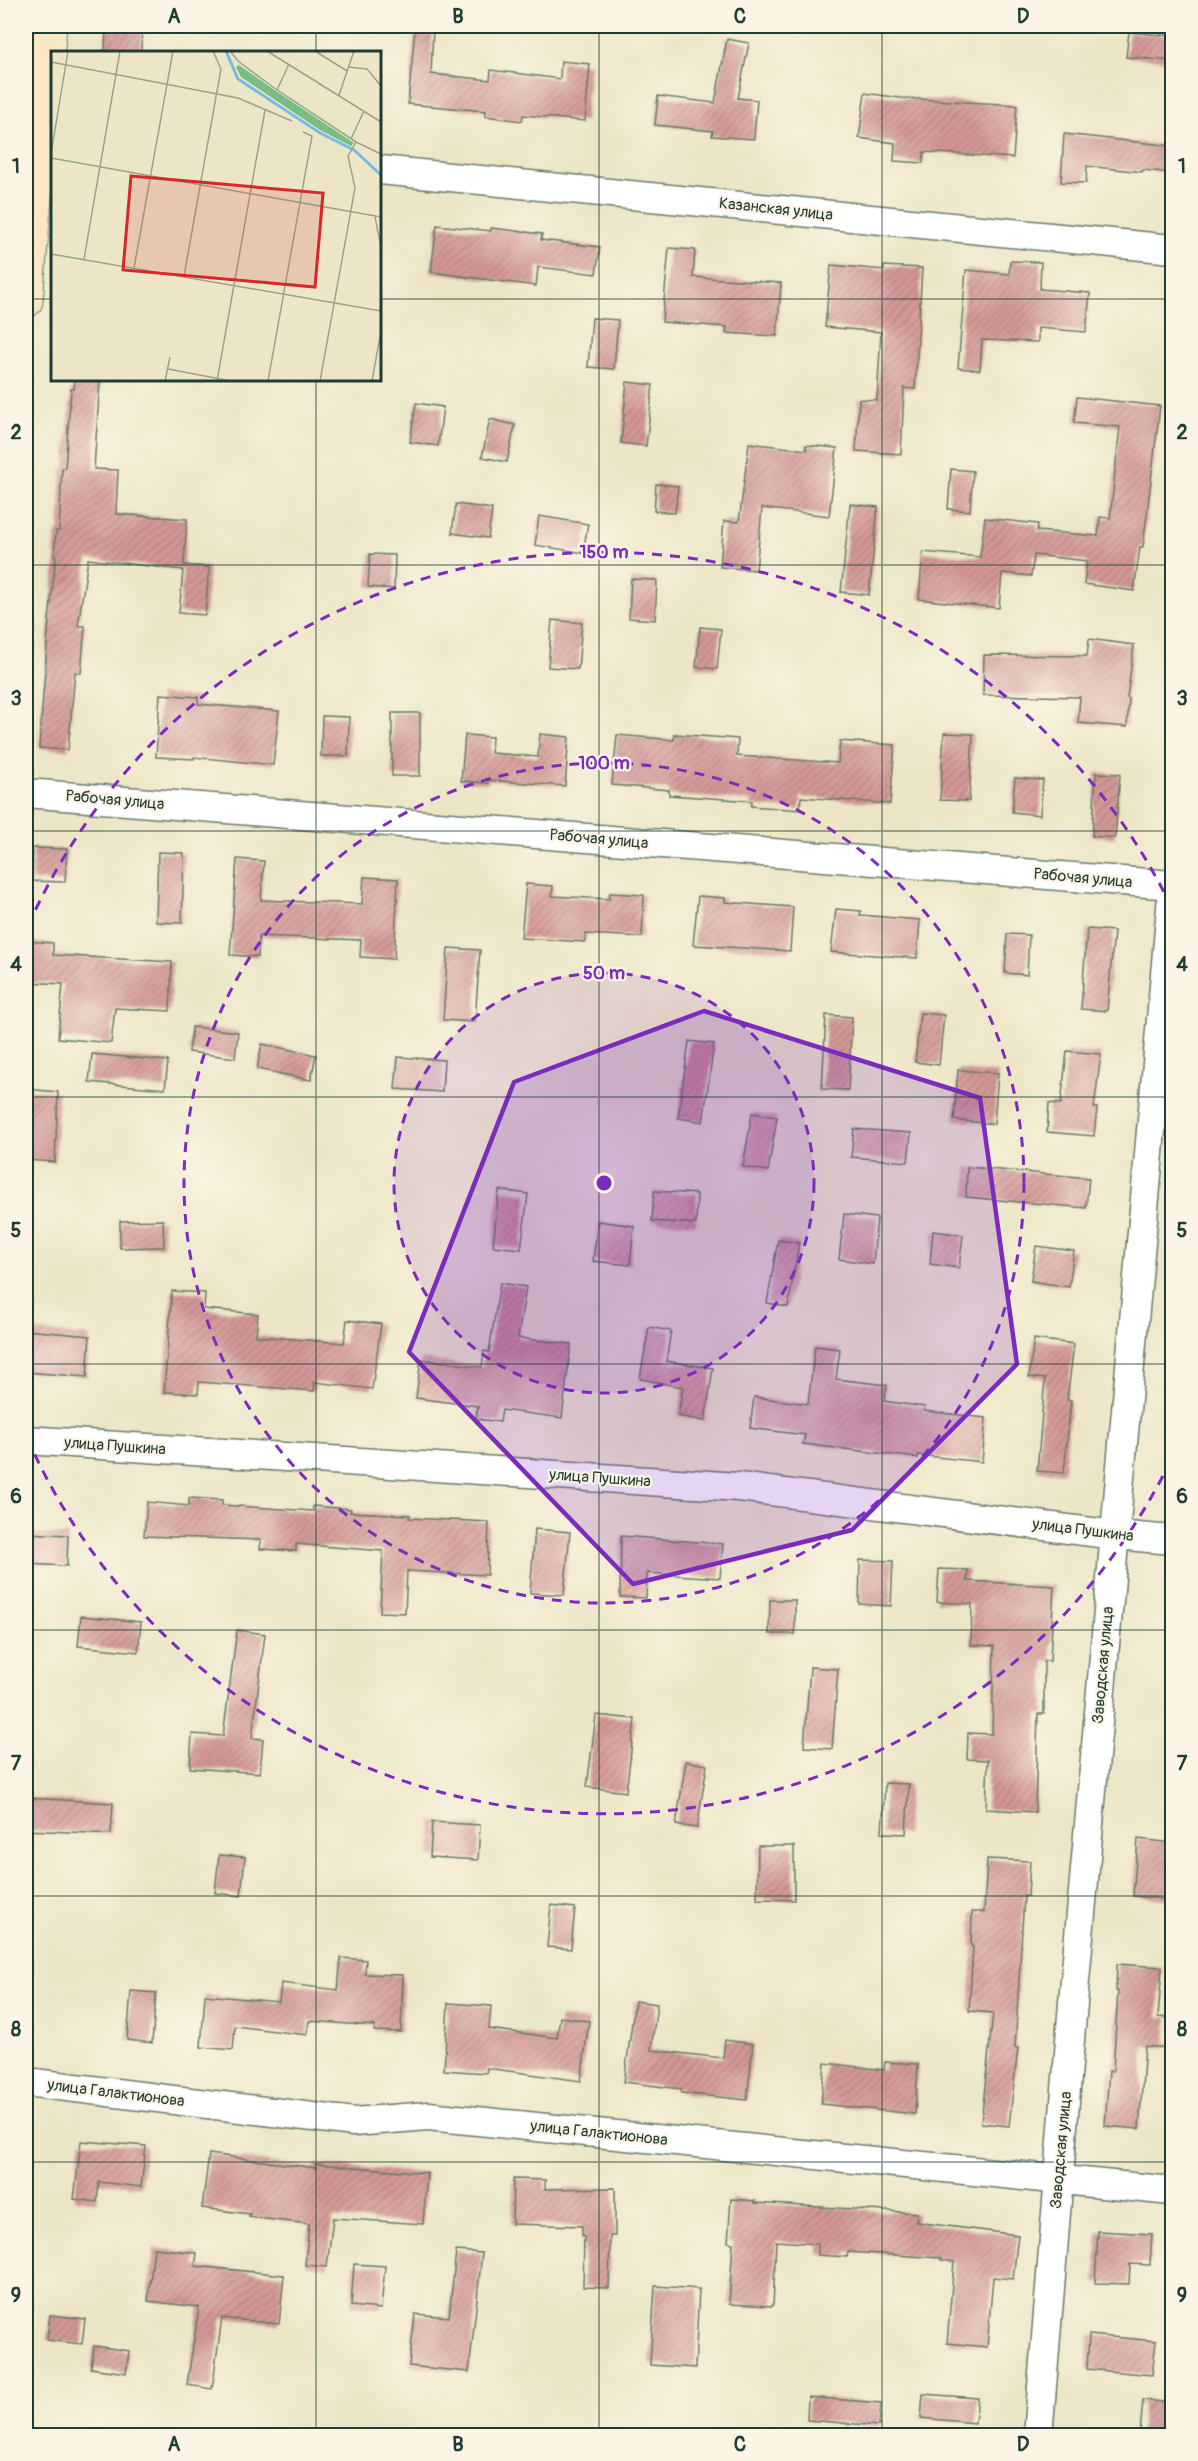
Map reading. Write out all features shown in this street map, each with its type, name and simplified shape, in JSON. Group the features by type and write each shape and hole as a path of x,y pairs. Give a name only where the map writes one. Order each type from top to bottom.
{"main road":[{"path":"26,302 46,137 50,26"}],"street":[{"name":"Казанская улица","path":"381,170 1173,249"},
{"name":"Рабочая улица","path":"26,793 1173,885"},
{"name":"Заводская улица","path":"1038,2436 1058,2180 1173,896"},
{"name":"улица Пушкина","path":"26,1440 739,1487 1115,1535 1173,1540"},
{"name":"улица Галактионова","path":"26,2082 354,2122 428,2116 1173,2191"}],"highlighted area":[{"path":"704,1011 980,1098 1017,1364 852,1530 633,1584 409,1352 514,1082"}],"building":[{"path":"106,26 142,26 141,51 105,51"},
{"path":"415,28 433,29 431,74 490,80 491,70 560,79 561,61 590,64 585,121 523,115 522,121 485,116 486,111 408,104"},
{"path":"1129,32 1173,36 1173,61 1126,57"},
{"path":"727,39 749,43 738,98 757,100 754,139 712,136 713,131 655,125 658,96 715,103"},
{"path":"865,93 901,98 1017,105 1013,158 924,152 923,163 894,161 895,143 859,138"},
{"path":"1064,134 1173,146 1173,173 1087,166 1086,183 1061,182"},
{"path":"437,225 542,234 541,240 600,247 596,274 538,267 536,286 431,272"},
{"path":"669,248 695,250 693,277 781,283 777,336 726,333 727,327 662,322"},
{"path":"1010,261 1041,262 1040,289 1090,293 1086,332 1038,328 1038,342 982,340 980,370 958,368 966,270 1009,274"},
{"path":"831,265 884,270 884,266 922,268 915,389 904,388 901,454 856,451 859,399 877,400 881,332 825,327"},
{"path":"592,318 618,320 614,369 588,367"},
{"path":"75,381 100,381 94,469 118,470 116,514 187,519 184,565 209,567 205,615 179,613 183,570 88,559 78,626 85,626 81,673 75,672 68,750 39,748 56,556 54,555 56,531 59,531 62,468 65,468 71,389 74,389"},
{"path":"627,382 653,385 646,446 621,443"},
{"path":"1077,397 1160,406 1143,547 1140,547 1134,591 1084,584 1087,561 1034,555 1031,576 1002,573 999,608 919,599 923,552 980,557 985,518 1038,524 1037,531 1098,536 1100,517 1110,518 1120,427 1074,423"},
{"path":"416,403 443,407 438,446 410,442"},
{"path":"490,419 515,425 507,462 482,457"},
{"path":"749,443 806,450 806,445 837,448 829,516 762,508 756,570 720,567 724,521 739,522"},
{"path":"951,469 973,471 970,511 948,509"},
{"path":"656,484 678,486 675,513 654,511"},
{"path":"456,504 492,509 488,538 452,533"},
{"path":"850,504 878,507 869,595 841,592"},
{"path":"539,516 588,524 583,553 535,545"},
{"path":"370,554 395,555 394,589 368,587"},
{"path":"631,579 657,580 655,620 629,618"},
{"path":"552,620 582,623 578,669 548,667"},
{"path":"700,627 721,629 717,669 696,667"},
{"path":"1089,639 1134,645 1127,698 1129,699 1127,727 1078,723 1080,697 983,695 984,655 1087,656"},
{"path":"160,694 198,697 198,704 279,711 273,765 194,757 194,759 156,757"},
{"path":"392,713 420,713 420,776 392,776"},
{"path":"322,716 349,717 348,756 321,756"},
{"path":"944,733 973,734 969,801 940,800"},
{"path":"540,734 569,737 565,786 488,780 488,783 461,781 465,735 492,737 491,753 538,757"},
{"path":"674,734 738,739 737,756 838,763 840,741 895,745 890,804 801,797 800,810 751,806 752,801 669,795 669,790 612,785 617,735 674,740"},
{"path":"1096,773 1120,774 1115,838 1092,836"},
{"path":"1015,778 1043,780 1040,815 1012,812"},
{"path":"33,848 67,849 65,882 32,881"},
{"path":"158,852 184,853 182,923 156,922"},
{"path":"237,859 264,861 261,900 362,904 364,877 398,879 394,959 360,957 361,940 259,936 258,957 230,955"},
{"path":"526,884 553,886 552,896 609,899 610,893 644,895 642,937 586,934 585,942 521,938"},
{"path":"698,896 725,898 725,902 793,907 790,951 693,945"},
{"path":"836,909 861,911 860,915 920,920 917,958 831,952"},
{"path":"1087,929 1114,931 1107,1011 1081,1009"},
{"path":"1007,934 1029,935 1027,975 1005,973"},
{"path":"26,941 53,943 53,955 172,962 170,1011 115,1008 111,1043 58,1038 63,984 26,982"},
{"path":"448,948 480,950 475,1022 443,1020"},
{"path":"920,1013 944,1015 939,1065 915,1062"},
{"path":"826,1015 852,1017 848,1090 822,1089"},
{"path":"192,1027 238,1032 235,1058 189,1052"},
{"path":"689,1041 714,1044 703,1122 678,1118"},
{"path":"262,1044 316,1055 311,1080 257,1069"},
{"path":"1067,1051 1101,1054 1094,1108 1097,1108 1094,1136 1047,1132 1049,1103 1061,1104"},
{"path":"92,1054 168,1061 165,1089 89,1082"},
{"path":"398,1057 444,1060 442,1092 395,1089"},
{"path":"958,1070 998,1073 994,1124 954,1120"},
{"path":"26,1089 58,1092 55,1162 26,1160"},
{"path":"752,1113 777,1117 768,1171 743,1167"},
{"path":"854,1129 911,1133 908,1162 851,1157"},
{"path":"967,1167 1089,1178 1086,1208 966,1197"},
{"path":"499,1190 528,1194 521,1249 493,1246"},
{"path":"654,1191 697,1194 696,1224 652,1221"},
{"path":"844,1214 877,1218 873,1264 839,1259"},
{"path":"163,1220 164,1247 120,1248 120,1221"},
{"path":"598,1221 634,1226 630,1265 593,1261"},
{"path":"933,1231 963,1235 959,1268 930,1264"},
{"path":"778,1240 799,1243 788,1307 767,1303"},
{"path":"1036,1246 1074,1251 1069,1287 1031,1281"},
{"path":"500,1283 526,1287 518,1338 571,1344 562,1418 502,1410 500,1422 476,1419 478,1406 416,1398 421,1359 482,1367 484,1351 489,1352"},
{"path":"172,1291 205,1293 204,1309 258,1314 256,1336 344,1343 347,1320 381,1324 372,1389 315,1382 314,1391 199,1382 198,1394 164,1392"},
{"path":"649,1327 671,1331 666,1361 713,1368 705,1421 678,1416 683,1387 640,1379"},
{"path":"26,1330 90,1336 87,1377 26,1372"},
{"path":"1034,1339 1074,1344 1067,1400 1071,1400 1064,1473 1037,1471 1045,1379 1029,1377"},
{"path":"815,1346 840,1349 836,1379 887,1385 884,1401 925,1407 924,1411 986,1418 982,1462 918,1455 918,1458 803,1444 805,1435 750,1428 754,1397 808,1404"},
{"path":"189,1498 222,1500 222,1505 313,1511 313,1506 351,1509 350,1512 410,1515 409,1518 489,1522 487,1575 407,1571 405,1613 380,1612 383,1551 296,1544 296,1551 260,1549 261,1540 144,1536 147,1502 189,1506"},
{"path":"535,1529 570,1532 564,1595 530,1593"},
{"path":"26,1533 68,1535 67,1566 26,1564"},
{"path":"621,1536 723,1544 720,1578 647,1573 646,1598 620,1597"},
{"path":"860,1560 893,1561 891,1606 859,1604"},
{"path":"939,1569 968,1570 967,1581 1054,1586 1050,1661 1044,1661 1044,1714 1038,1714 1035,1812 986,1809 988,1760 967,1759 968,1733 992,1734 994,1646 971,1645 972,1604 937,1602"},
{"path":"770,1600 795,1600 795,1634 769,1634"},
{"path":"81,1616 141,1622 138,1652 78,1646"},
{"path":"237,1630 265,1634 252,1738 263,1739 260,1773 190,1768 192,1734 223,1736"},
{"path":"810,1667 838,1669 832,1749 804,1747"},
{"path":"596,1715 635,1719 626,1792 587,1787"},
{"path":"686,1761 707,1765 697,1828 676,1825"},
{"path":"885,1783 909,1784 906,1834 882,1833"},
{"path":"28,1798 113,1803 111,1834 26,1830"},
{"path":"432,1822 480,1825 478,1860 430,1857"},
{"path":"1138,1839 1173,1843 1173,1900 1133,1896"},
{"path":"758,1846 794,1846 794,1900 757,1899"},
{"path":"219,1855 245,1857 241,1896 215,1893"},
{"path":"987,1859 1030,1861 1028,1896 1024,1896 1015,2048 1018,2048 1009,2126 981,2123 993,2013 969,2011 973,1947 971,1946 972,1912 984,1912"},
{"path":"551,1905 575,1908 571,1949 547,1947"},
{"path":"341,1958 366,1960 365,1974 403,1975 401,2032 374,2031 375,2026 309,2021 307,2035 235,2026 233,2050 201,2047 205,1995 279,2002 281,1983 338,1990"},
{"path":"1117,1964 1162,1967 1158,2017 1168,2018 1166,2048 1145,2046 1139,2129 1105,2126 1109,2071 1113,2071 1118,1991 1116,1991"},
{"path":"131,1991 156,1993 152,2043 127,2040"},
{"path":"635,2001 657,2004 651,2050 723,2058 725,2040 753,2044 747,2100 681,2093 681,2089 624,2082"},
{"path":"448,2003 491,2006 489,2029 557,2038 560,2017 589,2021 581,2081 487,2068 486,2073 444,2070"},
{"path":"885,2062 918,2064 915,2114 821,2104 825,2063 884,2070"},
{"path":"81,2141 146,2146 141,2187 99,2182 97,2202 74,2199"},
{"path":"209,2154 315,2168 316,2164 427,2173 423,2224 333,2218 327,2267 305,2265 309,2224 249,2217 250,2214 202,2208"},
{"path":"513,2179 545,2180 545,2189 615,2188 615,2236 610,2236 609,2288 583,2287 584,2236 582,2236 582,2226 512,2224"},
{"path":"731,2199 755,2201 754,2203 917,2213 916,2222 1018,2235 1013,2279 993,2277 987,2347 947,2343 954,2262 941,2260 942,2258 848,2252 847,2257 818,2255 818,2244 776,2241 773,2306 729,2304 733,2243 728,2242"},
{"path":"1098,2231 1152,2234 1150,2265 1130,2264 1129,2284 1095,2283"},
{"path":"154,2248 197,2253 195,2266 284,2275 279,2324 222,2318 212,2389 187,2385 199,2307 148,2301"},
{"path":"456,2251 482,2253 469,2372 409,2366 415,2314 449,2317"},
{"path":"354,2264 385,2266 381,2309 351,2306"},
{"path":"655,2286 699,2289 695,2368 650,2365"},
{"path":"50,2315 85,2319 82,2344 47,2340"},
{"path":"1089,2335 1156,2341 1152,2375 1087,2369"},
{"path":"94,2346 129,2351 126,2373 91,2368"},
{"path":"923,2394 978,2398 975,2423 921,2418"},
{"path":"808,2397 881,2403 879,2426 807,2420"},
{"path":"1143,2400 1173,2403 1173,2436 1140,2433"}]}
